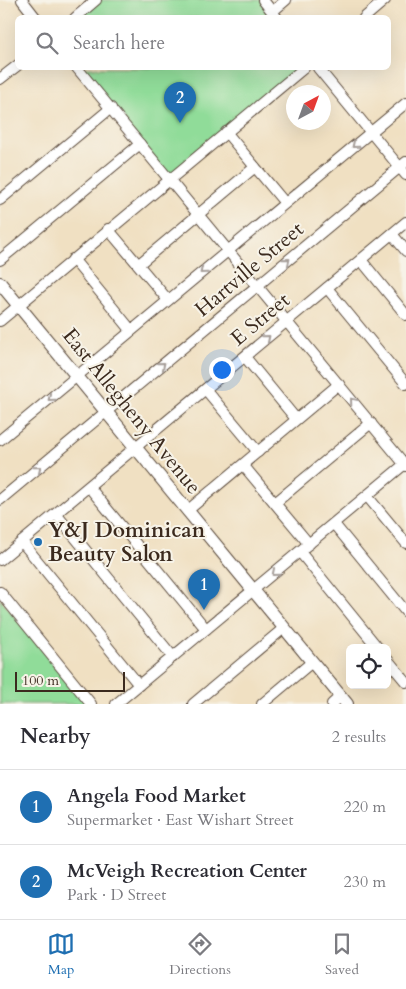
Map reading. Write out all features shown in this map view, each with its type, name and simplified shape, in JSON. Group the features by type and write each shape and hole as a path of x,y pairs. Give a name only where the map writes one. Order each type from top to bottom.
{"main road":[{"name":"East Allegheny Avenue","path":"0,283 312,662 340,702"}],"street":[{"path":"22,0 34,15"},
{"path":"78,15 96,0"},
{"path":"263,0 275,15 286,0"},
{"path":"368,15 386,0"},
{"path":"0,79 15,67"},
{"path":"79,70 406,464 116,704"},
{"path":"0,320 302,70"},
{"path":"320,70 370,132 404,168"},
{"path":"0,440 406,103"},
{"path":"0,200 111,108"},
{"path":"226,132 284,203"},
{"path":"0,260 140,144"},
{"path":"138,264 199,216 255,168"},
{"name":"Hartville Street","path":"0,500 258,285 404,168"},
{"name":"E Street","path":"0,560 406,222"},
{"path":"108,229 168,300"},
{"path":"392,234 406,252"},
{"path":"73,259 131,330"},
{"path":"361,260 406,315"},
{"path":"327,288 406,384"},
{"path":"245,357 296,419"},
{"path":"187,511 339,384"},
{"path":"206,390 258,452"},
{"path":"275,502 371,424"},
{"path":"243,464 309,544"},
{"path":"89,486 206,629"},
{"path":"367,496 406,543"},
{"path":"56,514 173,658"},
{"path":"334,524 406,612"},
{"path":"22,542 139,685"},
{"path":"300,552 375,644"},
{"path":"0,592 91,704"},
{"path":"193,704 284,628"},
{"path":"262,704 312,662"},
{"path":"391,664 406,682"}],"green space":[{"path":"96,0 262,0 274,15 78,15"},
{"path":"80,70 302,70 169,179"},
{"path":"0,599 87,704 0,704"}],"place":[{"name":"McVeigh Recreation Center","path":"180,123"},
{"name":"Y&J Dominican Beauty Salon","path":"38,542"},
{"name":"Angela Food Market","path":"204,610"}]}
